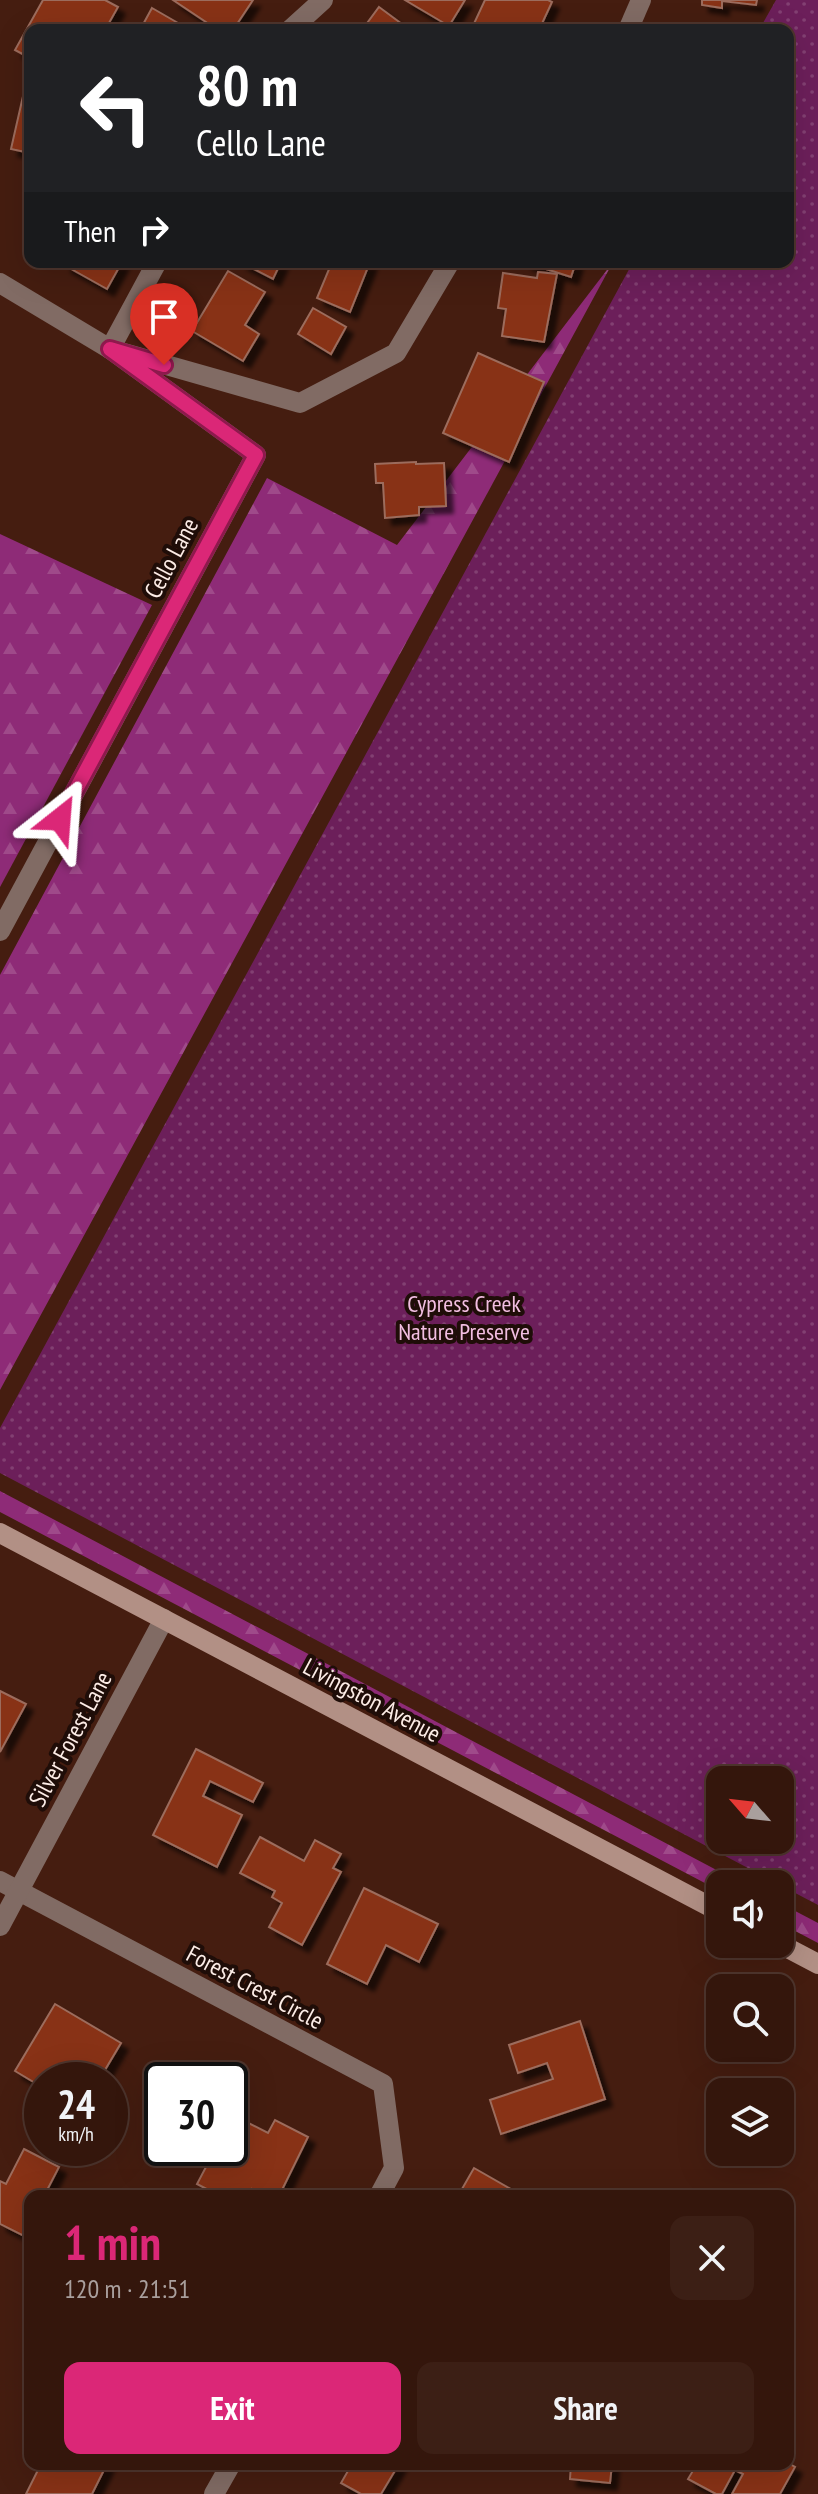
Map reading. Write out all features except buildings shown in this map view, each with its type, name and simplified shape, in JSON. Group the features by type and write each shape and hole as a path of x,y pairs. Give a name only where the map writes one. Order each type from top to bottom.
{"street":[{"path":"297,24 323,0"},
{"path":"631,24 641,0"},
{"path":"110,349 154,268"},
{"path":"0,283 110,349 300,403 396,353 446,268"},
{"name":"Cello Lane","path":"0,931 256,455 110,349"},
{"name":"Livingston Avenue","path":"0,1533 706,1905"},
{"name":"Silver Forest Lane","path":"0,1926 164,1619"},
{"name":"Forest Crest Circle","path":"0,1881 383,2084 394,2168 382,2190"},
{"path":"794,1951 818,1964"},
{"path":"214,2494 228,2470"}],"green space":[{"name":"Cypress Creek Nature Preserve","path":"776,0 818,0 818,1905 794,1892 794,1870 752,1870 721,1854 794,1854 794,1766 706,1766 706,1846 0,1473 0,1428 630,268 794,268 794,24 762,24"},
{"path":"610,268 0,1390 0,975 267,478 397,545"},
{"path":"0,534 152,605 0,887"},
{"path":"0,1491 717,1870 706,1870 706,1884 0,1512"},
{"path":"794,1910 818,1923 818,1943 794,1930"}],"route":[{"path":"60,819 256,455 110,349 164,365"}]}
